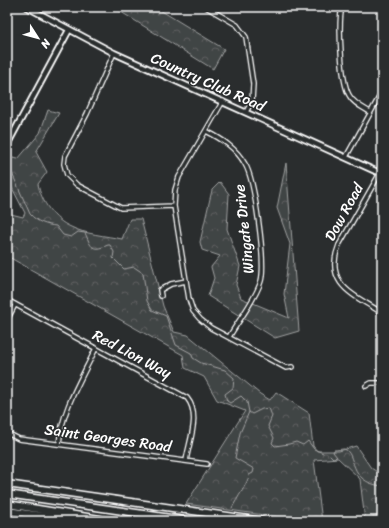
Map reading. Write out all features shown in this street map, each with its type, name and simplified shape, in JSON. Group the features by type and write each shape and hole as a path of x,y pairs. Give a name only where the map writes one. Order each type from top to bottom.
{"highway":[{"path":"7,484 262,521"},
{"path":"7,494 191,521"},
{"path":"7,504 112,521"},
{"path":"7,512 48,521"},
{"path":"7,512 80,521"}],"street":[{"name":"Country Club Road","path":"27,7 114,53 223,101 381,174"},
{"path":"206,7 238,25 246,37 253,84 252,101 246,112"},
{"path":"342,7 340,27 345,85 352,100 370,112"},
{"path":"7,145 68,30"},
{"path":"114,53 88,114 65,156 64,168 72,181 112,204 122,208 174,206"},
{"path":"346,157 382,92"},
{"path":"223,101 177,182 174,206 191,307 197,317 212,328 286,368 292,367"},
{"name":"Wingate Drive","path":"206,131 232,147 248,168 254,186 262,274 260,284 229,337"},
{"name":"Dow Road","path":"381,174 339,245 336,252 334,267 339,282 348,293 382,313"},
{"path":"161,296 160,290 164,287 186,281"},
{"name":"Red Lion Way","path":"7,300 152,378 186,398 190,402 194,413 186,461"},
{"path":"7,320 15,305"},
{"path":"59,444 60,429 70,400 96,348"},
{"path":"366,386 371,383 382,382"},
{"name":"Saint Georges Road","path":"7,433 19,439 207,464"}],"green space":[{"path":"113,7 155,7 224,49 213,69"},
{"path":"48,110 59,113 36,152 47,172 38,184 42,197 49,209 59,220 76,229 122,239 130,219 141,219 163,306 174,332 188,335 260,394 270,400 276,392 309,413 313,446 317,451 339,451 356,446 371,468 382,475 382,521 365,521 360,479 338,458 314,460 322,521 307,521 186,504 245,411 217,400 204,377 185,368 183,355 7,256 7,216 11,214 23,217 25,213 7,178 7,157 18,159 40,133"},
{"path":"286,163 299,331 275,338 208,296 214,278 211,267 220,256 202,250 200,242 212,190 220,182 229,194 227,229 240,266 236,285 241,298 289,318 284,294 290,244 277,208"}],"waterway":[{"path":"7,162 30,214 33,217 42,223 56,226 63,235 71,237 78,232 85,233 90,244 94,248 110,245 114,252 113,258 124,269 134,267 143,273 147,301 152,310 166,316 176,345 191,353 193,358 201,363 225,370 234,378 233,388 225,394 227,401 230,403 241,396 247,402 249,412 252,414 262,409 269,408 272,416 268,426 274,438 272,443 275,446 296,442 303,445 308,441 314,449 323,453"},
{"path":"232,508 245,486 249,475 253,473 254,469 235,458 240,433 249,412"},
{"path":"330,455 333,458 337,457 333,452 334,450 344,449 348,452 358,474 363,479 382,486"}]}
